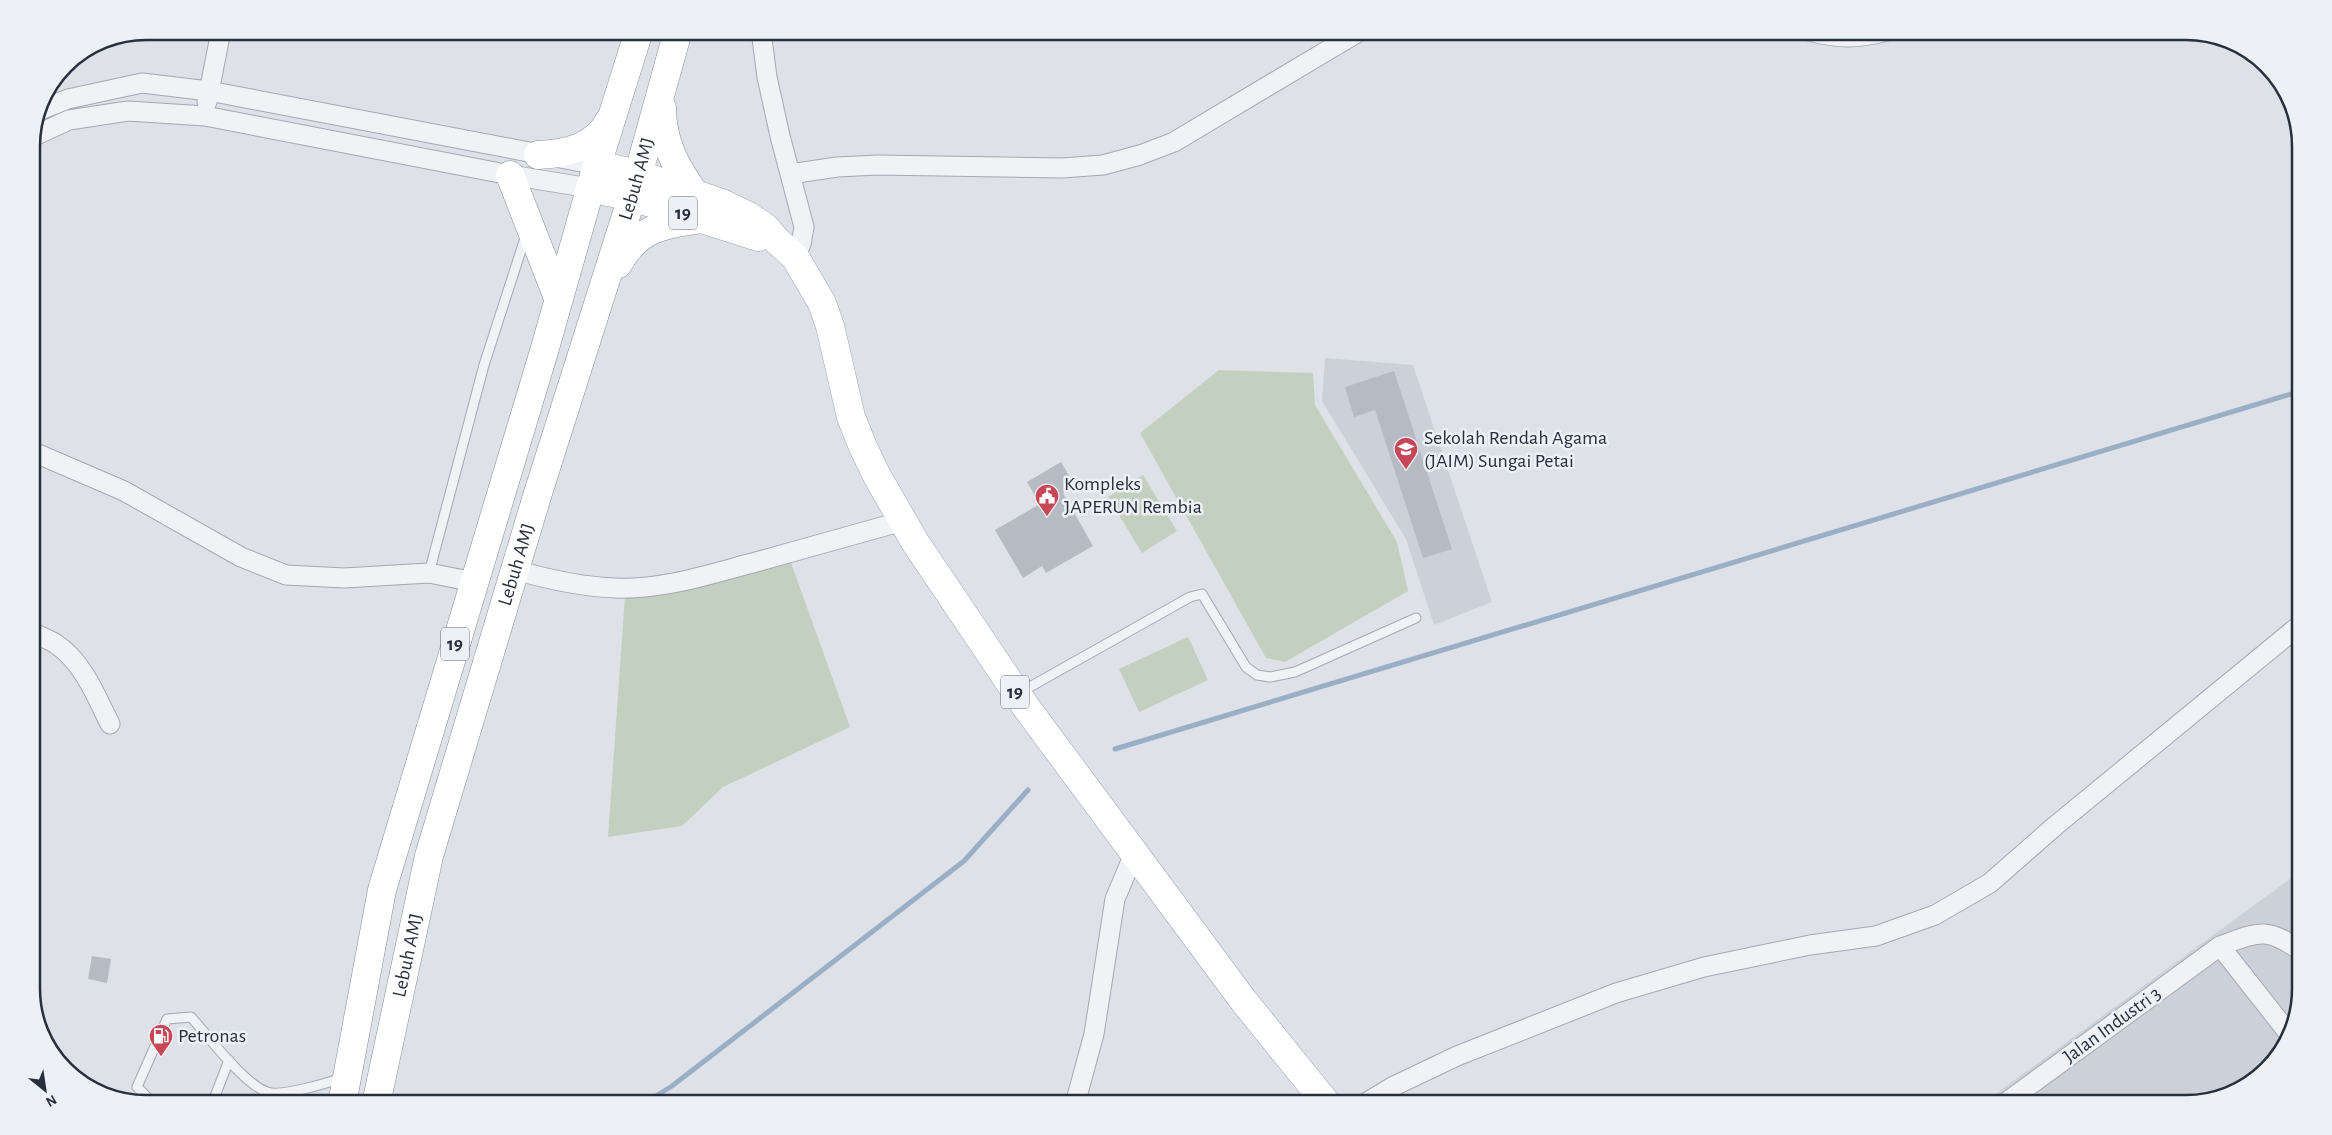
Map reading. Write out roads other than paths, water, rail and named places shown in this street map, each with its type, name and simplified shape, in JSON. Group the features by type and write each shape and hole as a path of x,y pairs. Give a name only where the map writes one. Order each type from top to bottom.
{"main road":[{"name":"Lebuh AMJ","path":"344,1095 382,890 545,348 593,176 636,40"},
{"name":"Lebuh AMJ","path":"378,1095 429,856 515,570 635,186 675,40"},
{"path":"602,295 619,262 637,238 699,207 664,140 662,86"},
{"path":"538,155 563,154 587,145 607,125 612,115"},
{"path":"510,175 558,298"},
{"name":"19","path":"593,176 635,186 699,207 724,204 749,216 766,228 786,249 822,303 830,326 850,416 877,476 902,521 1017,694 1243,1000 1320,1095"}],"street":[{"path":"205,116 219,40"},
{"path":"762,40 767,77 804,227 801,244 786,249"},
{"path":"790,174 838,167 878,165 1062,168 1103,165 1140,155 1174,142 1345,40"},
{"path":"47,107 68,99 142,83 209,91 538,155 593,176"},
{"path":"41,133 69,120 128,111 205,116 510,175 593,176"},
{"path":"40,454 124,491 262,567 286,575 344,578 429,573 474,582"},
{"path":"515,570 547,579 583,585 616,588 652,587 696,579 902,521"},
{"path":"1379,1095 1457,1056 1616,993 1713,965 1810,945 1876,936 1906,927 1944,910 1990,883 2055,826 2292,631"},
{"path":"40,636 56,644 73,658 86,678 110,724"},
{"path":"1077,1095 1094,1034 1115,899 1134,854"},
{"name":"Jalan Industri 3","path":"2016,1095 2220,946 2257,933 2283,938 2292,945"},
{"path":"2220,946 2284,1028"}],"lane":[{"path":"429,573 484,365 529,224"},
{"path":"1017,694 1190,598 1202,594 1246,667 1257,675 1270,677 1295,672 1416,618"},
{"path":"145,1095 137,1087 167,1019 191,1017 240,1073 268,1093 304,1090 347,1076"},
{"path":"215,1095 229,1060"}],"waterway":[{"path":"1115,749 2292,394"},
{"path":"658,1095 672,1086 964,861 1028,790"}],"place":[{"name":"Sekolah Rendah Agama (JAIM) Sungai Petai","path":"1406,470"},
{"name":"Kompleks JAPERUN Rembia","path":"1047,517"},
{"name":"Petronas","path":"161,1057"}]}
